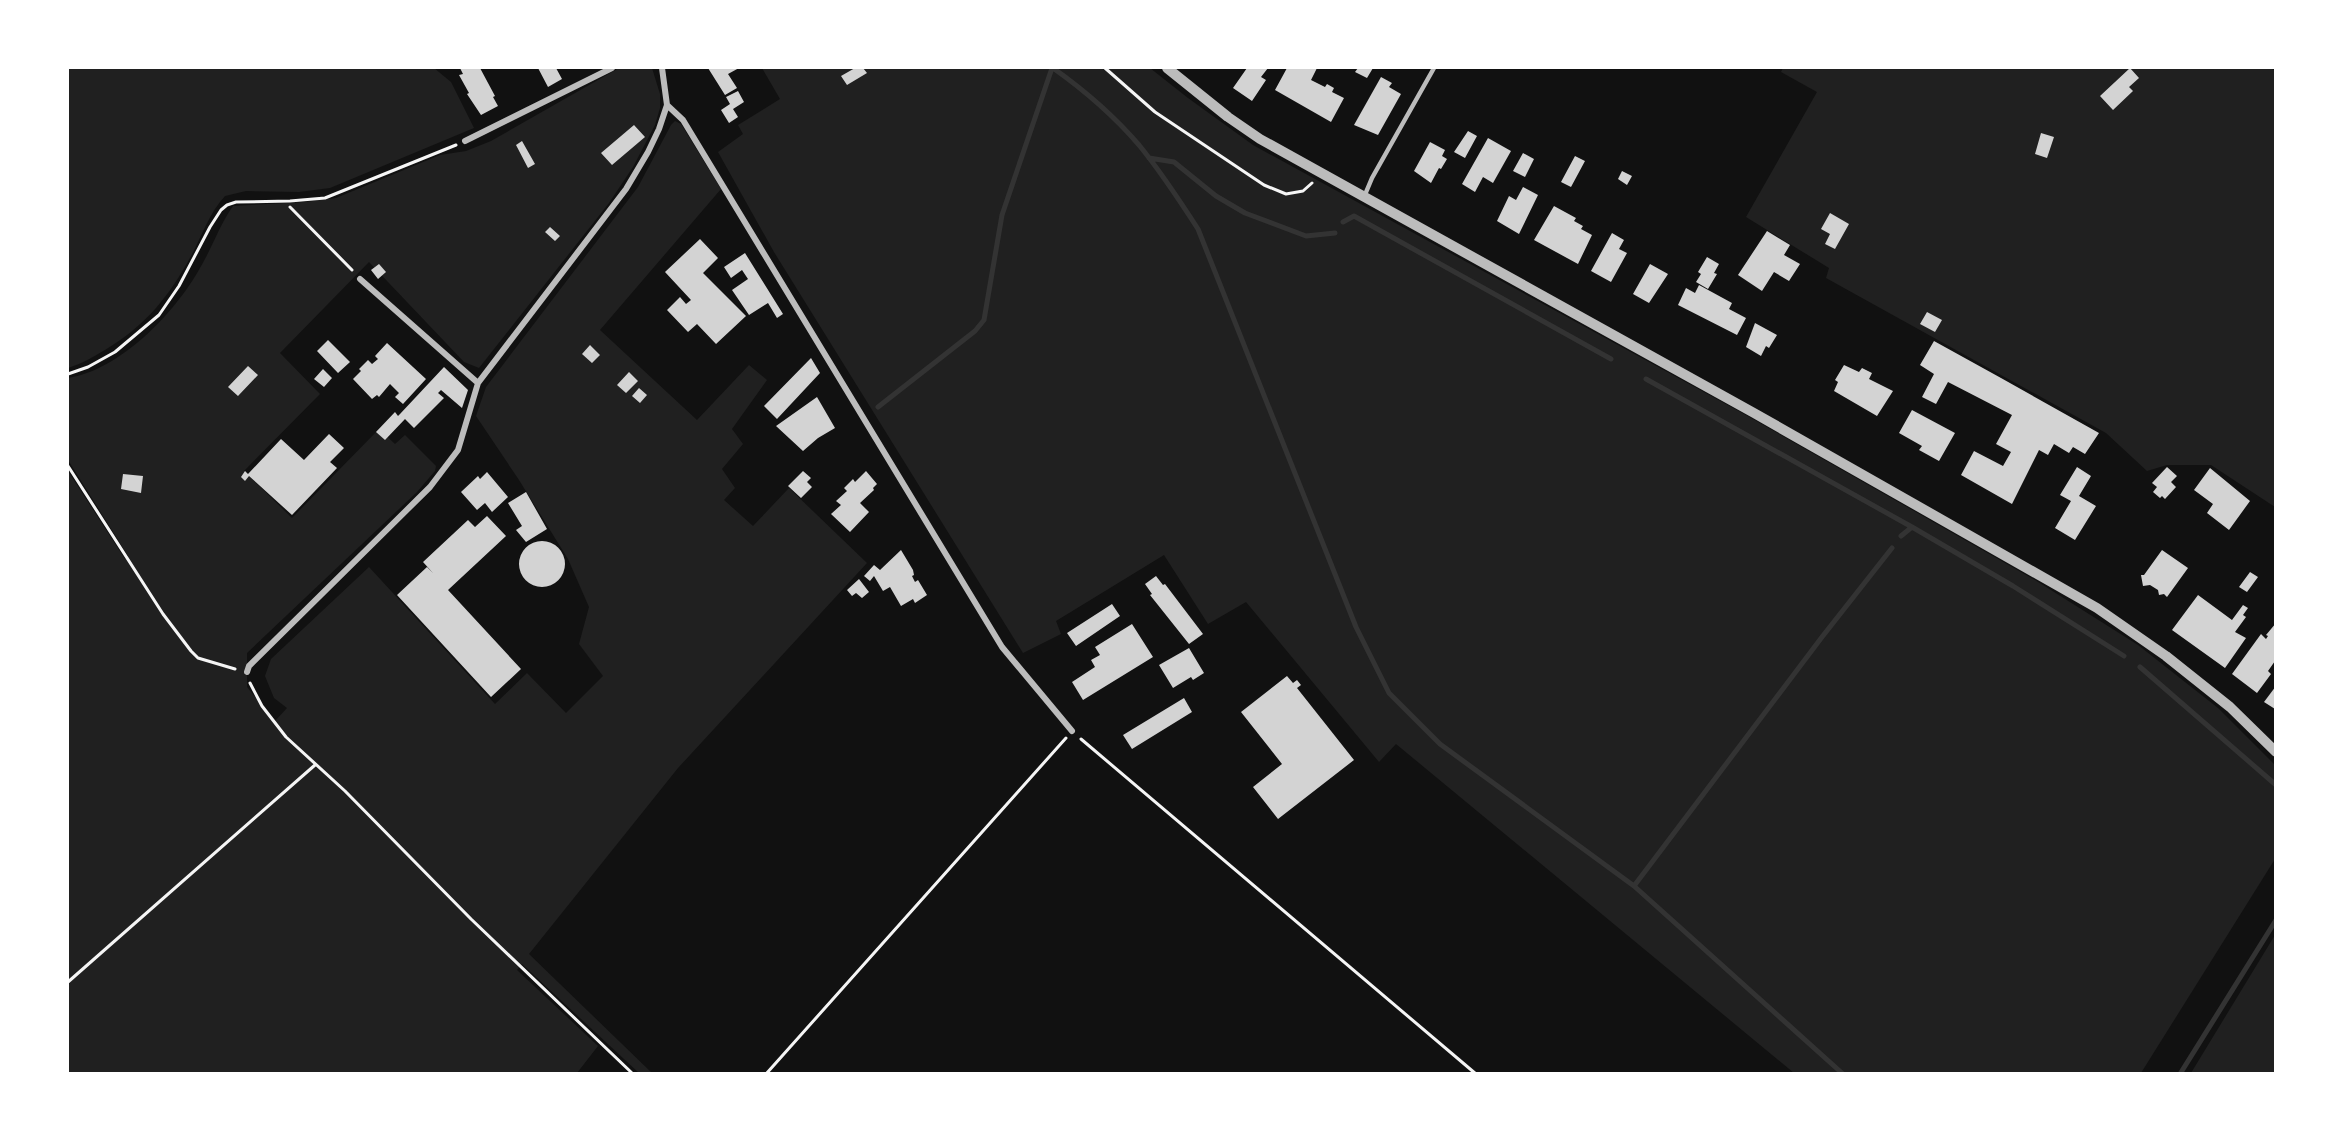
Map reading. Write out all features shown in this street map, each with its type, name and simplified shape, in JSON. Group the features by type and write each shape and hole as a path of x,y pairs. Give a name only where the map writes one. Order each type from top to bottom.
{"street":[{"path":"465,141 612,68"},
{"path":"247,672 249,666 430,487 458,450 478,383 626,189 659,129 667,105 662,68"},
{"path":"1167,68 1252,134 1754,412 2097,608 2166,656 2221,700 2276,752"},
{"path":"667,105 683,120 1002,647 1072,731"},
{"path":"360,279 478,383"}],"lane":[{"path":"1364,197 1372,178 1434,68"}],"path":[{"path":"1105,68 1155,112 1264,185 1286,194 1303,192 1323,174"},
{"path":"68,374 88,367 115,352 159,315 179,286 220,210 232,202 298,201 325,198 465,141"},
{"path":"290,207 360,279"},
{"path":"68,466 163,614 191,651 198,658 247,672 253,692 286,737 345,791 471,919 633,1074"},
{"path":"766,1074 1072,731 1476,1074"},
{"path":"68,982 315,765"}],"shaded area":[{"path":"68,68 434,68 451,82 474,128 330,188 299,192 246,191 225,196 210,217 174,285 155,309 120,341 68,368"},
{"path":"619,68 652,68 660,94 660,108 655,125 633,167 609,203 479,368 464,362 369,262 280,353 320,394 244,471 292,518 379,429 395,444 405,435 436,466 435,471 417,492 247,653 247,687 275,721 287,708 274,698 265,676 271,659 369,567 495,704 527,673 566,713 603,676 579,644 589,607 568,559 476,416 486,387 638,187 671,125 675,121 681,124 721,189 600,330 697,420 749,365 767,380 732,429 743,444 722,469 735,488 724,500 753,526 789,488 867,563 678,768 529,954 652,1073 639,1073 522,964 517,970 598,1046 577,1073 68,1073 68,471 125,559 128,556 68,460 68,378 88,373 107,364 126,352 161,320 189,285 233,206 336,198 440,155 466,151 491,141"},
{"path":"762,68 1150,68 1253,145 1744,414 2035,580 2138,645 2218,708 2275,765 2275,859 2141,1073 1794,1073 1396,744 1379,762 1246,602 1208,624 1164,555 1056,621 1061,634 1023,653 774,252 718,152 743,134 738,125 780,99"},
{"path":"1783,68 2270,68 2276,71 2275,507 2211,465 2167,465 2147,471 2106,433 1826,278 1829,268 1746,217 1817,92 1781,72"},
{"path":"2275,935 2275,1073 2191,1073"}],"building":[{"path":"460,68 480,68 498,106 481,115 467,94 469,93 459,75 463,74"},
{"path":"538,68 556,68 562,79 548,87"},
{"path":"708,68 739,68 728,74 737,88 725,95"},
{"path":"855,68 863,68 867,73 847,85 841,76"},
{"path":"1247,68 1268,68 1261,77 1266,80 1252,101 1233,88"},
{"path":"1287,68 1317,68 1311,80 1325,87 1327,84 1334,88 1332,92 1344,98 1331,122 1275,90"},
{"path":"1358,68 1373,68 1367,78 1355,72"},
{"path":"2130,68 2139,78 2129,87 2133,91 2113,110 2100,96"},
{"path":"1381,77 1392,83 1389,87 1401,94 1378,135 1354,125"},
{"path":"738,91 744,102 733,109 738,117 729,123 721,110 730,104 726,97"},
{"path":"634,125 645,137 612,165 601,153"},
{"path":"1468,131 1477,136 1465,158 1454,152"},
{"path":"2041,133 2054,137 2047,158 2035,154"},
{"path":"1488,138 1511,151 1493,183 1483,177 1475,192 1462,184"},
{"path":"522,141 535,164 528,168 516,145"},
{"path":"1430,142 1445,150 1442,156 1447,159 1431,183 1414,171"},
{"path":"1523,153 1534,159 1525,177 1513,171"},
{"path":"1575,156 1585,161 1571,187 1561,182"},
{"path":"1622,171 1632,176 1627,185 1618,179"},
{"path":"1523,187 1538,195 1519,234 1497,221 1509,196 1516,200"},
{"path":"1554,206 1576,218 1574,221 1583,226 1581,229 1592,235 1578,264 1534,240"},
{"path":"1830,213 1849,224 1835,249 1825,244 1830,234 1821,229"},
{"path":"550,227 560,236 555,241 545,232"},
{"path":"1767,231 1790,245 1784,255 1800,264 1789,281 1774,272 1762,291 1738,275"},
{"path":"1612,233 1624,240 1619,249 1627,253 1611,282 1591,271"},
{"path":"700,239 718,258 703,273 746,316 716,344 697,324 688,332 667,310 680,297 686,304 691,300 665,272"},
{"path":"745,253 783,314 777,318 768,303 749,315 732,290 748,279 742,270 731,278 724,267"},
{"path":"1707,257 1719,264 1714,273 1717,274 1708,289 1696,282 1701,274 1698,272"},
{"path":"379,264 386,272 378,279 371,270"},
{"path":"1650,264 1668,274 1649,303 1633,294"},
{"path":"1699,285 1732,303 1729,309 1746,318 1737,335 1678,305 1686,288 1695,293"},
{"path":"1927,312 1942,320 1935,332 1920,324"},
{"path":"1755,323 1777,335 1769,348 1766,346 1761,356 1746,347"},
{"path":"328,340 350,362 338,373 317,351"},
{"path":"1934,341 2099,433 2085,454 2073,447 2069,453 2054,444 2048,455 2039,450 2012,504 1961,475 1974,451 2003,466 2011,452 1996,444 2012,415 1948,382 1936,404 1922,397 1934,374 1920,365"},
{"path":"387,343 426,379 403,404 395,397 399,393 390,384 379,397 377,395 372,399 353,379 368,360 372,364 378,359 375,356"},
{"path":"590,345 600,355 592,363 582,354"},
{"path":"811,358 820,373 777,419 764,406"},
{"path":"1844,365 1859,372 1862,368 1872,373 1869,379 1893,391 1877,416 1834,391 1838,382 1835,380"},
{"path":"248,366 258,375 238,396 228,387"},
{"path":"444,367 468,390 462,408 441,390 438,393 444,398 414,428 405,419 385,440 376,432 395,412 398,416"},
{"path":"323,369 332,378 324,387 314,379"},
{"path":"629,372 638,381 626,393 617,385"},
{"path":"639,388 647,395 640,403 632,396"},
{"path":"817,397 835,428 818,438 803,451 776,426"},
{"path":"1912,410 1955,433 1939,461 1919,450 1922,446 1899,433"},
{"path":"329,434 344,448 330,462 337,468 292,515 249,476 245,481 241,477 245,471 248,474 281,439 304,460"},
{"path":"2077,467 2091,476 2079,496 2096,506 2075,540 2055,528 2071,501 2060,495"},
{"path":"2167,467 2177,476 2171,482 2176,487 2165,499 2153,492 2157,487 2152,483"},
{"path":"2210,468 2250,501 2229,530 2207,513 2213,504 2194,490"},
{"path":"803,471 811,478 807,482 812,487 801,498 788,486"},
{"path":"866,471 877,484 860,503 869,512 850,532 831,514 841,505 836,501 847,491 844,488 853,479 855,482"},
{"path":"487,472 508,497 492,512 485,503 477,510 461,492 478,476 480,479"},
{"path":"123,474 143,476 141,493 121,489"},
{"path":"526,492 547,529 526,542 516,530 522,526 508,503"},
{"path":"487,516 506,536 448,590 521,669 491,697 397,595 427,567 433,573 423,562 468,520 475,527"},
{"path":"542,541 558,548 565,564 558,580 542,587 526,580 519,564 526,548"},
{"path":"901,550 913,570 914,575 912,576 915,582 918,580 927,595 915,603 913,599 901,606 890,587 883,591 874,576 870,581 864,576 874,565 880,570"},
{"path":"2162,550 2188,568 2167,597 2164,594 2159,595 2158,590 2150,585 2143,586 2141,575 2144,575"},
{"path":"2250,572 2258,577 2247,592 2239,587"},
{"path":"1156,576 1163,585 1165,584 1203,634 1189,644 1150,595 1152,594 1145,584"},
{"path":"859,579 869,592 862,598 856,593 852,596 847,590"},
{"path":"2198,595 2232,620 2243,605 2248,608 2243,615 2246,617 2235,632 2246,638 2225,668 2172,630"},
{"path":"1112,604 1120,616 1076,646 1067,633"},
{"path":"2276,623 2275,661 2268,671 2271,674 2257,693 2232,674 2261,634 2266,639 2268,636 2266,635"},
{"path":"1132,624 1153,657 1083,700 1072,682 1095,667 1091,660 1100,655 1095,647"},
{"path":"1189,648 1204,673 1193,680 1191,677 1173,688 1159,665"},
{"path":"1287,676 1293,683 1297,680 1301,685 1297,688 1354,760 1278,819 1253,787 1282,764 1241,712"},
{"path":"2276,686 2276,708 2275,709 2264,702"},
{"path":"1184,698 1192,712 1132,749 1123,735"}],"waterway":[{"path":"878,407 975,331 984,320 1002,215 1052,68"},
{"path":"1053,68 1099,104 1130,135 1163,176 1198,229 1356,627 1389,693 1440,744 1634,886 1843,1074"},
{"path":"1149,158 1174,162 1216,196 1245,213 1306,236 1335,233"},
{"path":"1343,222 1354,216 1611,359"},
{"path":"1646,379 1912,527"},
{"path":"1901,536 1912,527 2013,586 2124,656"},
{"path":"1634,886 1892,548"},
{"path":"2140,667 2276,785"},
{"path":"2180,1074 2276,920"}]}
